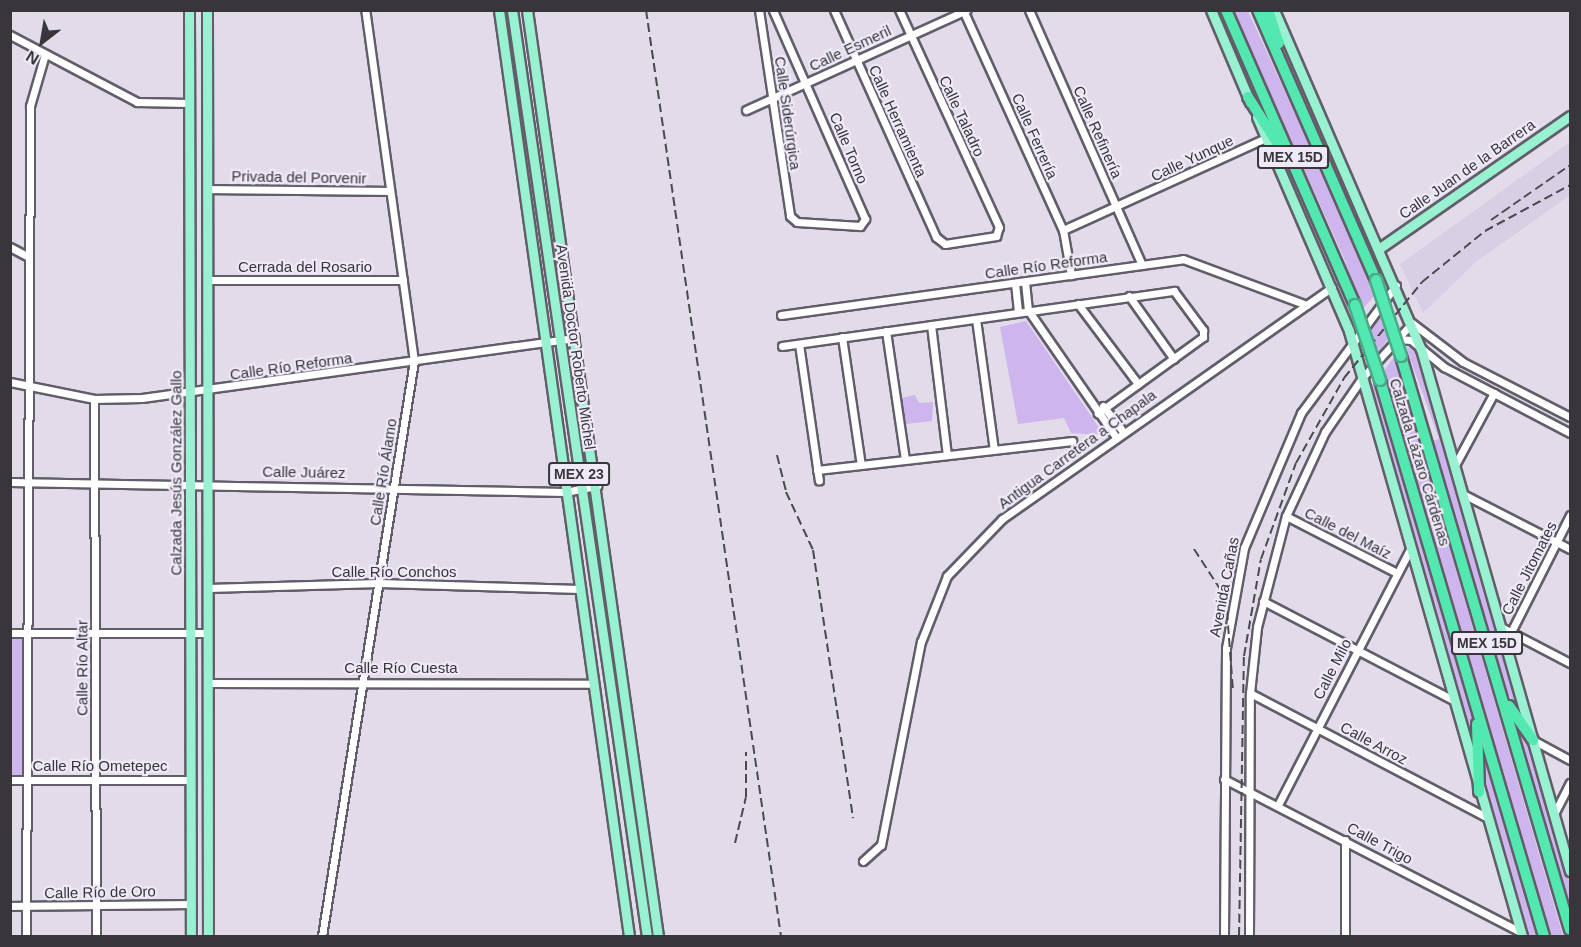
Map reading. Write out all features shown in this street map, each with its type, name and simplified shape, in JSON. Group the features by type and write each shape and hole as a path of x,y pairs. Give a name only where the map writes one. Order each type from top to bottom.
{"highway":[{"name":"Calzada Lázaro Cárdenas","path":"1226,10 1310,196 1355,305 1380,380 1544,936"},
{"name":"Calzada Lázaro Cárdenas","path":"1258,10 1376,280 1401,356 1570,930"},
{"path":"1268,10 1308,122"},
{"path":"1248,96 1310,196"},
{"path":"1502,696 1533,740"},
{"path":"1477,709 1479,792"}],"main road":[{"name":"Calzada Jesús González Gallo","path":"189,10 191,936"},
{"name":"Calzada Jesús González Gallo","path":"207,10 208,936"},
{"name":"Avenida Doctor Roberto Michel","path":"499,10 629,936"},
{"name":"Avenida Doctor Roberto Michel","path":"512,10 647,936"},
{"name":"Avenida Doctor Roberto Michel","path":"527,10 625,679 658,936"},
{"name":"Calzada Lázaro Cárdenas","path":"1211,10 1332,287 1352,340 1521,934"},
{"name":"Calzada Lázaro Cárdenas","path":"1274,10 1380,248 1421,349 1569,860 1570,871"},
{"name":"Calle Juan de la Barrera","path":"1380,248 1570,116"},
{"path":"578,570 595,584"},
{"path":"610,681 625,679"}],"street":[{"name":"Calle Río Álamo","path":"322,936 414,361 365,10"},
{"name":"Calle Siderúrgica","path":"759,10 791,219"},
{"name":"Calle Torno","path":"773,10 807,84 863,224 791,219"},
{"name":"Calle Herramienta","path":"834,10 939,241"},
{"name":"Calle Taladro","path":"899,10 1000,232 939,241"},
{"name":"Calle Refinería","path":"1029,10 1142,265"},
{"name":"Calle Esmeril","path":"746,110 964,11"},
{"name":"Calle Ferrería","path":"964,11 1063,230 1071,275"},
{"path":"10,35 137,102 189,103"},
{"path":"26,936 25,386 30,106 45,54"},
{"name":"Calle Yunque","path":"1063,230 1266,138"},
{"name":"Privada del Porvenir","path":"207,189 390,191"},
{"path":"10,247 27,256"},
{"name":"Calle Río Reforma","path":"781,315 1183,259 1307,305"},
{"name":"Cerrada del Rosario","path":"207,280 403,280"},
{"path":"1025,282 1028,310 1116,437"},
{"path":"1015,283 1018,312"},
{"name":"Avenida Cañas","path":"1224,936 1226,648 1244,548 1300,413 1352,340 1396,285"},
{"name":"Antigua Carretera a Chapala","path":"863,861 881,845 921,642 938,591 1002,519 1332,287"},
{"path":"782,346 1171,290 1197,321 1203,338 1106,407 1098,409"},
{"path":"1129,296 1174,359"},
{"path":"1078,303 1138,384"},
{"path":"976,319 994,450"},
{"path":"1249,936 1250,693 1263,601 1286,516 1325,432 1362,378 1412,323 1463,362 1570,417"},
{"path":"931,325 947,455"},
{"path":"886,331 905,460"},
{"path":"842,337 861,465"},
{"name":"Calle Río Reforma","path":"10,382 94,399 207,392 575,338"},
{"path":"1398,339 1421,349 1494,393 1570,433"},
{"path":"799,344 819,481"},
{"path":"1455,465 1494,393"},
{"name":"Calle Río Altar","path":"94,399 98,482 95,632 96,936"},
{"path":"1106,407 1123,432"},
{"path":"817,470 1072,441"},
{"name":"Calle Juárez","path":"10,482 190,485 207,483 566,492 597,486"},
{"path":"1463,494 1570,549"},
{"name":"Calle Jitomates","path":"1511,632 1570,515"},
{"name":"Calle del Maíz","path":"1286,516 1397,573"},
{"name":"Calle Milo","path":"1278,805 1411,547"},
{"name":"Calle Río Conchos","path":"208,588 379,583 580,589"},
{"path":"1263,601 1453,700"},
{"path":"1501,627 1570,663"},
{"path":"10,633 208,633"},
{"name":"Calle Río Cuesta","path":"208,683 594,684"},
{"name":"Calle Arroz","path":"1250,693 1486,817"},
{"path":"1533,740 1570,760"},
{"name":"Calle Trigo","path":"1224,779 1249,789 1521,934"},
{"name":"Calle Río Ometepec","path":"10,780 190,780"},
{"path":"1554,814 1570,783"},
{"path":"1344,936 1345,840"},
{"name":"Calle Río de Oro","path":"10,906 191,904"}],"shaded area":[{"path":"1233,11 1248,11 1358,251 1374,296 1361,311 1344,258"},
{"path":"1570,142 1570,195 1477,261 1423,313 1400,264"},
{"path":"1389,307 1396,329 1368,365 1360,341"},
{"path":"1026,321 1104,435 1071,433 1064,418 1018,424 1000,327"},
{"path":"1406,347 1414,349 1520,711 1505,690 1432,441 1439,439"},
{"path":"1394,357 1563,936 1547,936 1383,372"},
{"path":"1374,383 1473,714 1472,752 1369,389"},
{"path":"915,395 919,403 933,402 932,421 906,424 901,398"},
{"path":"10,635 25,635 25,778 11,778"},
{"path":"1515,721 1531,750 1570,883 1570,915"},
{"path":"1480,733 1539,936 1529,936 1485,792"}],"railway":[{"path":"646,10 781,936"},
{"path":"1491,220 1570,165"},
{"path":"1239,936 1244,656 1261,559 1296,463 1344,378 1422,282 1485,231 1570,185"},
{"path":"777,455 786,492 813,550 853,818"},
{"path":"1194,549 1226,598 1233,691"},
{"path":"735,843 746,797 746,752"}]}
